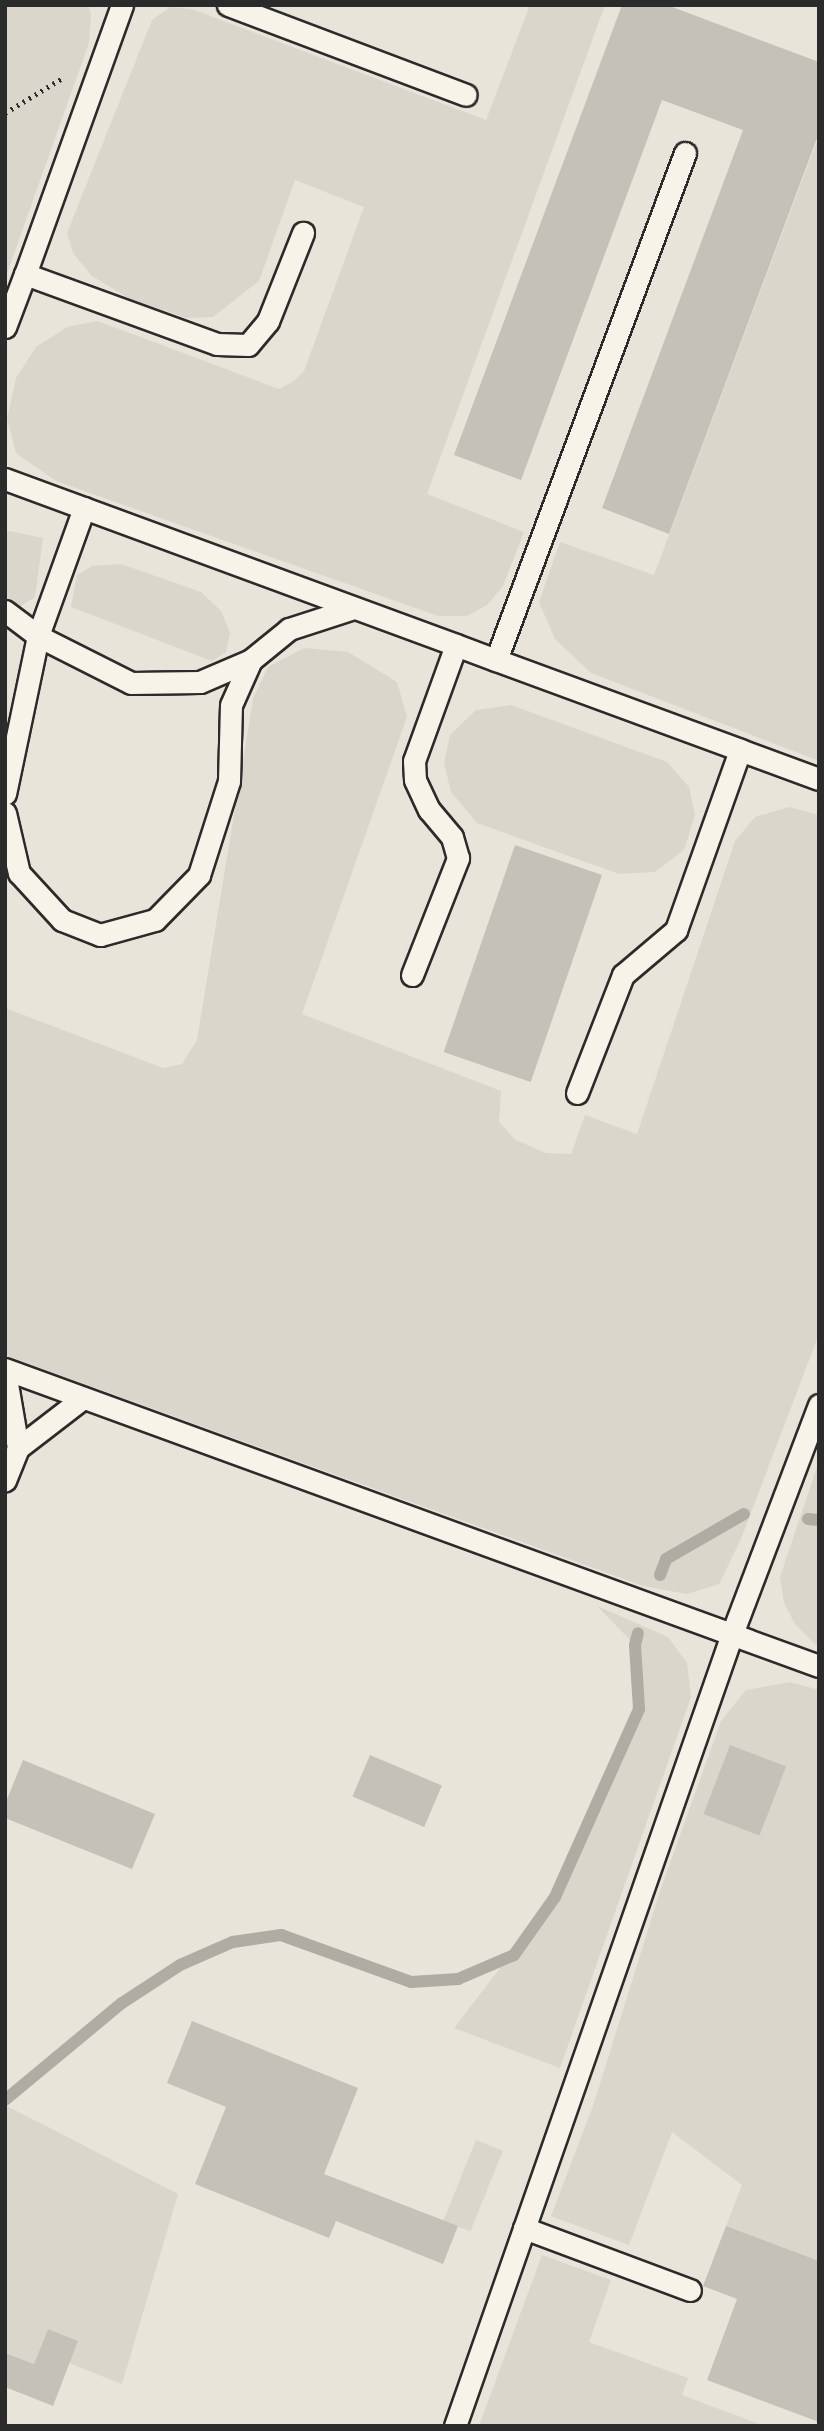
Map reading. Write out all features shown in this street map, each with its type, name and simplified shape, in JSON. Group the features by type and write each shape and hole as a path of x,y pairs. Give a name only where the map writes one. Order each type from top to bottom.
{"lane":[{"path":"5,327 122,5"},
{"path":"228,5 466,96"},
{"path":"496,660 685,153"},
{"path":"25,274 217,344 248,345 268,321 303,233"},
{"path":"5,479 819,779"},
{"path":"5,794 38,636 84,508"},
{"path":"5,611 38,636 131,683 201,682 251,660 289,629 354,608"},
{"path":"412,975 458,858 452,837 429,810 415,780 414,761 456,645"},
{"path":"5,813 19,873 62,920 100,935 155,920 199,875 229,781 231,705 251,660"},
{"path":"577,1093 623,975 676,930 740,750"},
{"path":"5,1482 18,1448 5,1371 819,1666"},
{"path":"18,1448 83,1398"},
{"path":"455,2426 732,1634 819,1405"},
{"path":"524,2228 690,2290"}],"path":[{"path":"5,113 54,80 101,65"}],"shaded area":[{"path":"5,5 819,5 819,2426 5,2426"},
{"path":"5,5 88,5 91,14 89,43 5,279"},
{"path":"530,5 605,5 427,494 524,532 503,586 487,605 467,616 438,616 56,481 16,453 7,419 16,378 36,347 67,327 98,321 279,389 294,381 304,371 364,207 295,180 259,281 213,317 187,318 130,299 92,276 73,253 67,233 152,20 170,7 192,9 486,120"},
{"path":"819,136 819,761 591,673 555,639 539,602 560,542 654,575"},
{"path":"5,530 43,538 35,597 5,616"},
{"path":"121,564 201,592 221,611 230,633 226,652 212,661 71,607 77,575 92,566"},
{"path":"304,648 348,652 397,682 407,717 302,1014 501,1091 499,1122 516,1140 546,1153 571,1154 585,1115 637,1134 735,841 755,817 789,807 819,815 819,1334 741,1539 719,1584 687,1594 643,1586 5,1355 5,1008 163,1068 182,1064 197,1040 253,699 268,667"},
{"path":"511,705 667,762 689,787 695,815 684,850 655,872 619,874 477,823 451,792 444,763 450,735 476,710"},
{"path":"819,1461 819,1648 795,1624 784,1603 780,1577"},
{"path":"597,1606 668,1637 687,1663 691,1697 560,2068 454,2028 555,1897 639,1709 635,1645"},
{"path":"790,1682 819,1690 819,2261 726,2226 742,2185 672,2132 629,2245 551,2216 594,2103 661,1888 721,1721 746,1690"},
{"path":"5,2105 178,2194 122,2384 69,2363 78,2341 48,2329 34,2364 10,2355 5,2366"},
{"path":"476,2140 503,2151 470,2232 443,2221"},
{"path":"542,2255 611,2280 589,2342 688,2378 682,2395 765,2426 479,2426"}],"building":[{"path":"622,5 667,5 819,62 819,133 669,534 602,508 743,130 662,100 521,480 454,455"},
{"path":"515,845 602,875 531,1082 444,1052"},
{"path":"730,1745 786,1767 759,1836 703,1814"},
{"path":"370,1755 442,1785 424,1827 352,1796"},
{"path":"23,1760 155,1814 132,1869 5,1818 5,1804"},
{"path":"192,2021 358,2088 324,2174 458,2226 443,2264 336,2221 329,2238 195,2184 226,2107 167,2083"},
{"path":"726,2226 819,2261 819,2422 707,2380 737,2299 703,2286"},
{"path":"48,2329 78,2341 53,2406 5,2387 5,2353 34,2364"}],"waterway":[{"path":"660,1575 666,1559 744,1514"},
{"path":"808,1519 819,1520"},
{"path":"5,2100 122,2003 180,1965 233,1942 281,1935 411,1982 458,1979 514,1955 555,1897 639,1709 635,1645 638,1633"}]}
